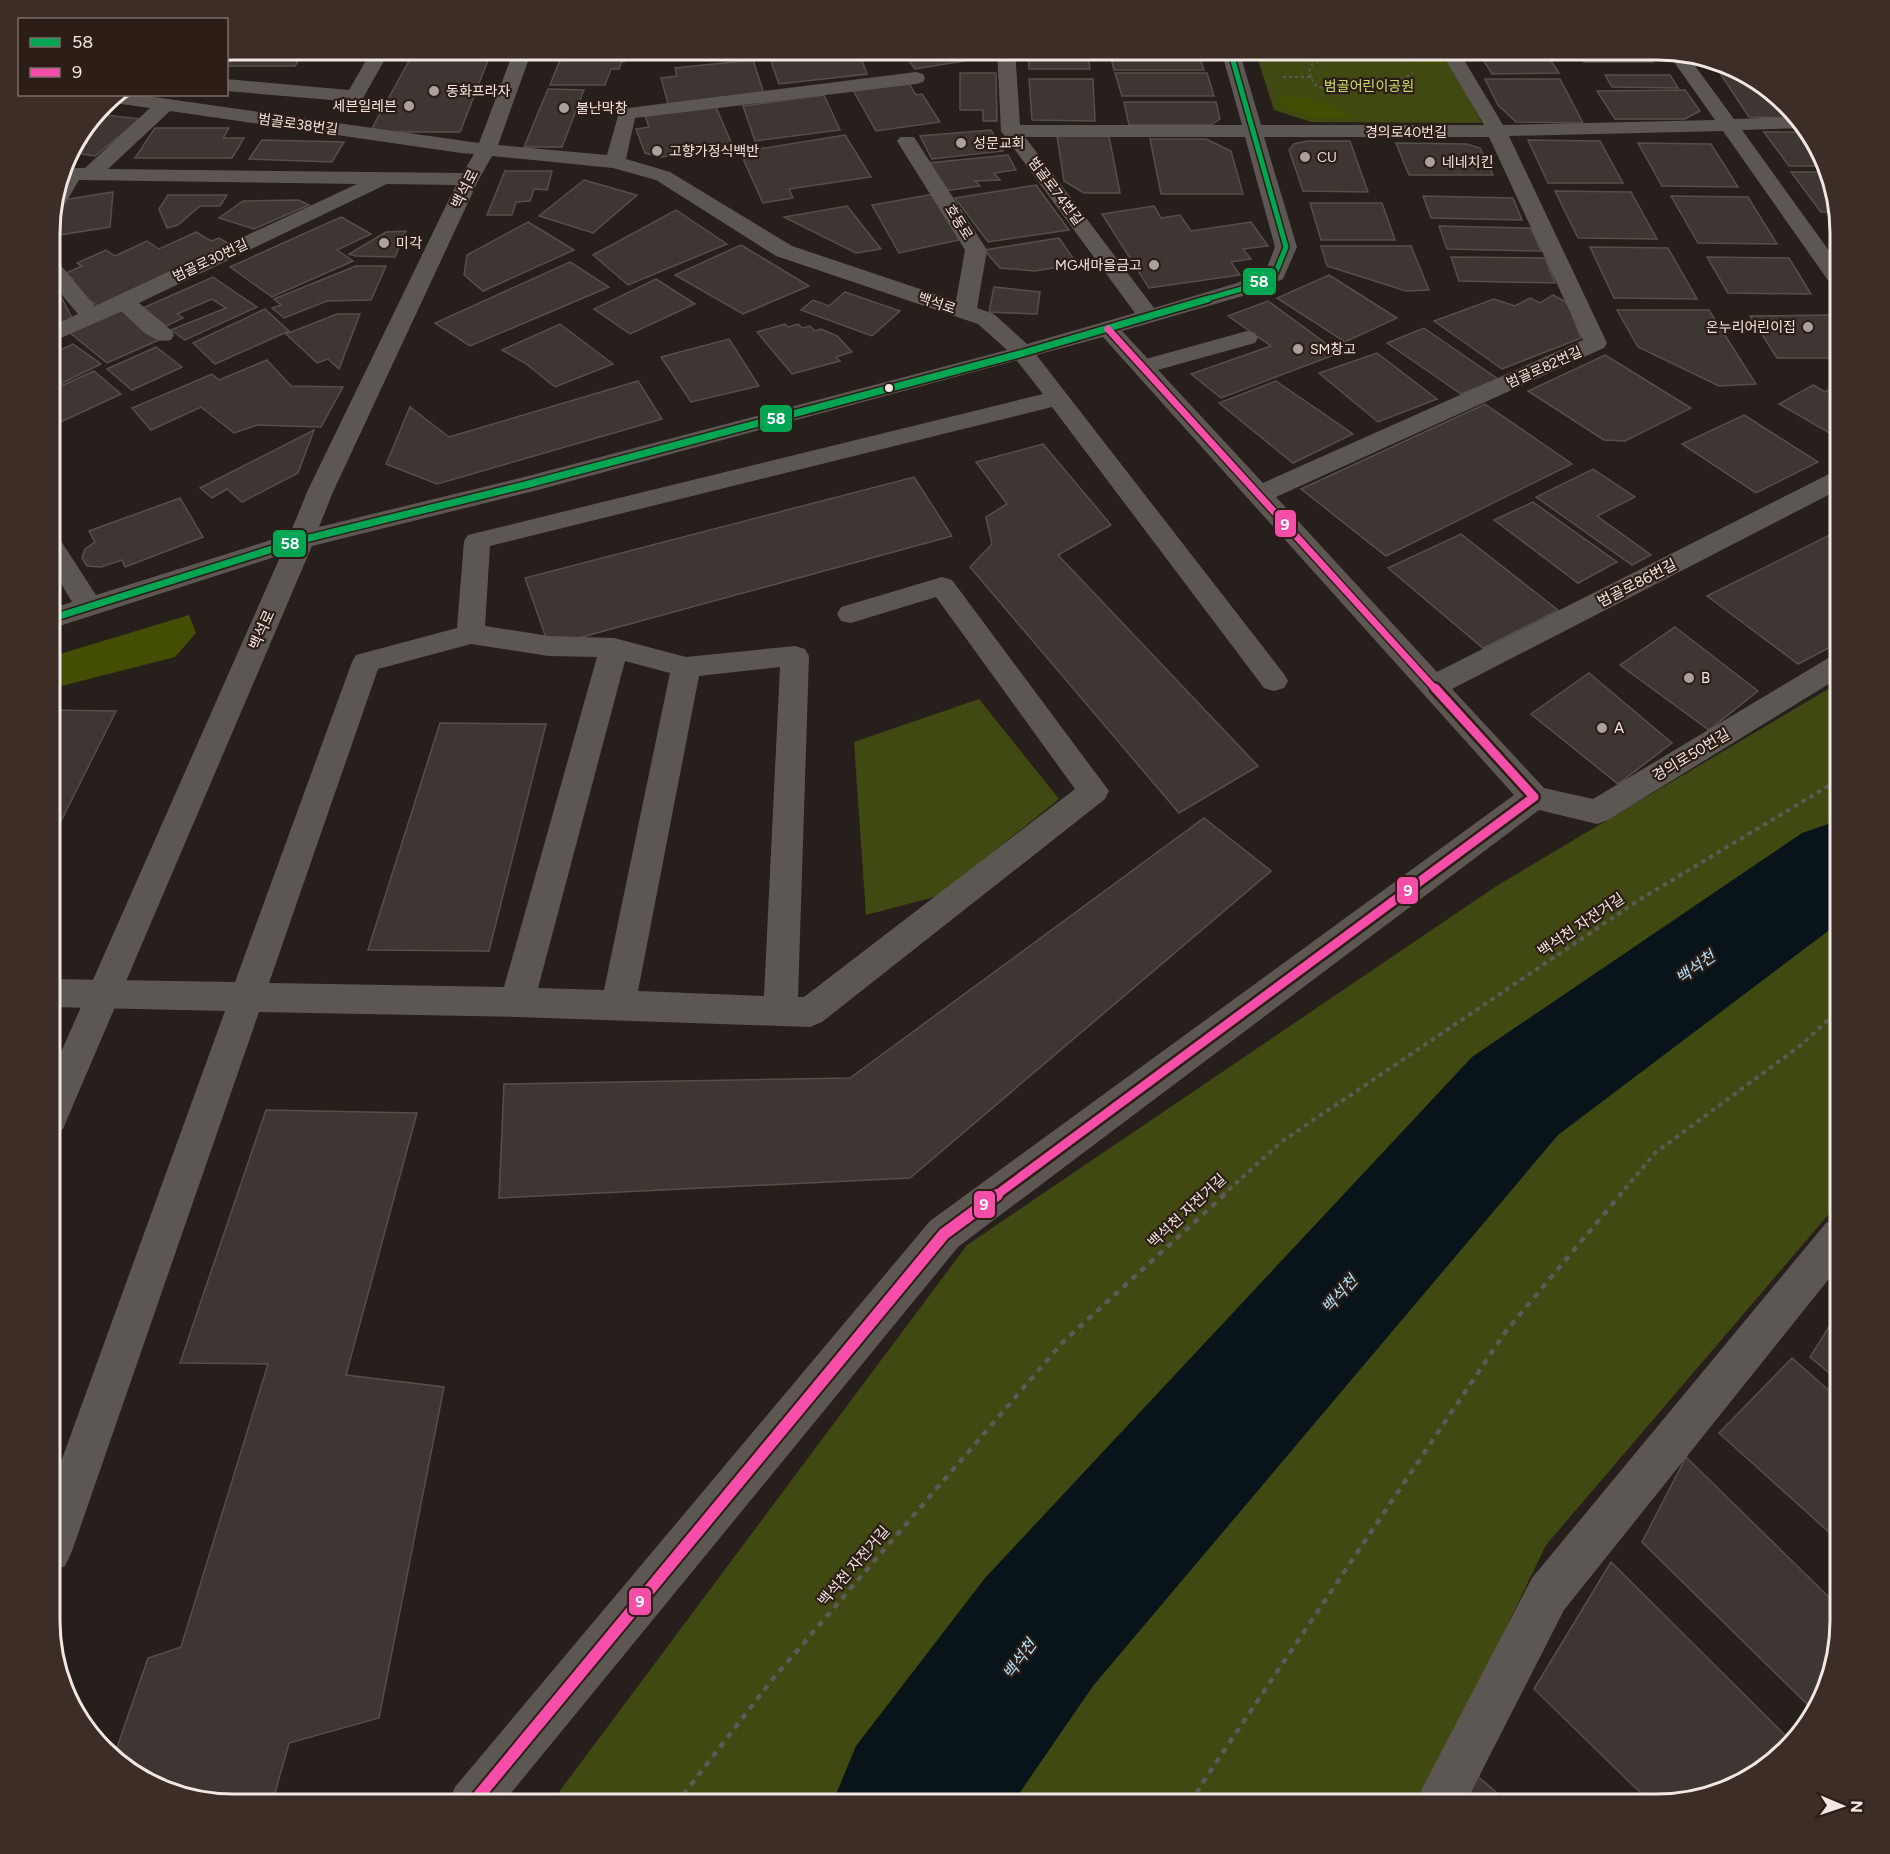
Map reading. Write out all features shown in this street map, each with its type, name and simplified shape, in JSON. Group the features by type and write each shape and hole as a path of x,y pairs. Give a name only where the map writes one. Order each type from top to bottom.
{"street":[{"path":"228,84 355,96 375,60"},
{"name":"백석로","path":"60,1093 320,492 469,179 486,150 519,60"},
{"path":"1007,60 1011,131"},
{"path":"60,615 301,540 529,484 1023,353 1245,288 1275,274 1286,247 1233,60"},
{"name":"범골로82번길","path":"1258,495 1596,343 1496,131 1455,60"},
{"path":"1683,62 1830,267"},
{"path":"615,162 627,113 916,78"},
{"name":"범골로38번길","path":"124,99 486,150"},
{"path":"74,174 165,105"},
{"name":"경의로40번길","path":"1011,131 1496,131 1790,123"},
{"name":"범골로74번길","path":"1011,131 1149,317"},
{"name":"호동로","path":"907,141 976,250 965,312"},
{"name":"백석로","path":"486,150 615,162 663,177 784,251 986,320 1023,353 1274,681"},
{"name":"범골로30번길","path":"74,174 469,179"},
{"name":"범골로30번길","path":"60,331 387,178"},
{"path":"60,279 91,316"},
{"path":"123,301 164,335"},
{"path":"480,1794 944,1234 1534,797 1108,329"},
{"path":"1143,368 1247,338"},
{"path":"471,634 477,541 1058,398"},
{"name":"범골로86번길","path":"1433,686 1830,484"},
{"path":"60,560 88,605"},
{"path":"60,994 517,1002 810,1012 1094,791 942,586 851,614"},
{"path":"60,1523 366,662 471,634 549,646 614,648 686,667 795,656 780,1011"},
{"path":"517,1002 614,648"},
{"path":"618,1007 686,667"},
{"name":"경의로50번길","path":"1534,797 1597,812 1830,670"},
{"path":"1445,1794 1548,1594 1830,1248"}],"path":[{"path":"1311,77 1309,72 1312,64 1321,60"},
{"path":"1401,60 1413,64"},
{"name":"백석천 자전거길","path":"684,1794 771,1681 1062,1343 1281,1142 1639,900 1830,784"},
{"path":"1196,1794 1506,1331 1655,1153 1801,1045 1830,1018"}],"green space":[{"name":"범골어린이공원","path":"1258,60 1448,60 1482,123 1311,122 1274,110"},
{"path":"1417,60 1443,60 1446,65 1421,64"},
{"path":"1281,94 1326,102 1354,118 1311,118 1280,105"},
{"path":"189,615 196,633 175,657 60,686 60,654"},
{"path":"1830,688 1830,1213 1546,1545 1426,1794 557,1794 967,1245 1498,885"},
{"path":"979,699 1059,799 938,896 866,915 854,742"}],"building":[{"path":"228,60 299,60 295,66 228,66"},
{"name":"동화프라자","path":"410,60 488,60 460,132 370,132"},
{"path":"560,60 625,60 621,62 619,69 611,69 605,85 550,85"},
{"path":"753,60 764,94 668,104 661,78 677,76 675,68"},
{"path":"770,60 862,60 867,74 779,84"},
{"path":"908,60 970,60 915,69"},
{"path":"1029,60 1089,60 1090,69 1029,69"},
{"path":"1112,60 1200,60 1204,70 1114,70"},
{"path":"1483,60 1550,60 1559,73 1492,74"},
{"path":"1583,60 1652,60 1653,62 1584,62"},
{"path":"1719,72 1743,83 1762,96 1786,118 1749,117"},
{"path":"960,73 996,73 997,121 983,121 983,110 960,110"},
{"path":"1115,73 1207,73 1214,96 1122,96"},
{"path":"1605,75 1670,75 1678,88 1612,87"},
{"path":"1029,79 1093,79 1095,121 1032,120"},
{"path":"1485,79 1560,79 1583,123 1516,122 1498,105"},
{"path":"908,82 916,95 922,94 940,122 876,131 853,90"},
{"path":"548,89 584,90 562,147 524,147"},
{"path":"1685,90 1700,111 1685,119 1615,119 1597,91"},
{"path":"824,95 840,130 755,141 743,106"},
{"path":"1124,102 1216,102 1220,119 1211,125 1129,125"},
{"path":"716,107 733,147 661,157 645,153 636,129 649,127 645,116"},
{"path":"107,115 140,119 95,156 80,154 89,137"},
{"path":"155,128 229,128 223,138 244,138 232,158 135,158"},
{"name":"성문교회","path":"991,130 1003,151 932,159 920,136"},
{"path":"1764,132 1797,132 1816,166 1789,166"},
{"path":"845,135 871,177 789,189 793,198 763,203 740,152"},
{"path":"1057,136 1109,136 1120,193 1084,193 1064,181"},
{"path":"1150,139 1206,139 1231,151 1243,194 1161,194"},
{"path":"262,140 344,142 332,162 249,159"},
{"path":"1528,140 1600,141 1623,183 1548,183"},
{"path":"1307,141 1350,141 1368,192 1303,191 1289,150 1294,144"},
{"path":"1396,143 1467,144 1480,148 1493,175 1409,175"},
{"path":"1638,143 1711,144 1738,187 1662,186"},
{"path":"1008,155 1016,170 994,173 1000,180 975,181 980,186 944,191 929,163"},
{"path":"505,171 552,171 547,190 534,189 530,201 516,202 512,215 487,215"},
{"path":"1791,172 1819,172 1829,212 1821,212"},
{"path":"584,180 637,195 593,233 539,216"},
{"path":"1036,185 1069,230 988,242 955,198"},
{"path":"1555,191 1631,192 1657,239 1578,238"},
{"path":"113,192 110,227 60,235 64,200"},
{"path":"934,194 963,239 899,253 872,205"},
{"path":"168,195 227,195 220,206 200,206 178,225 167,228 159,209"},
{"path":"1423,196 1513,198 1522,220 1431,218"},
{"path":"1671,196 1748,197 1777,244 1698,243"},
{"path":"298,200 309,205 254,229 219,218 243,201"},
{"path":"1310,203 1382,203 1395,240 1321,240"},
{"path":"847,206 881,249 856,253 784,217"},
{"path":"1154,206 1161,218 1180,215 1191,231 1251,222 1268,246 1243,249 1251,259 1231,262 1240,275 1149,288 1102,214"},
{"path":"676,210 727,244 628,285 593,255"},
{"path":"341,217 371,234 337,250 353,261 272,297 230,267"},
{"path":"528,222 574,250 483,291 464,275 467,255"},
{"path":"1439,226 1531,228 1541,251 1447,249"},
{"name":"미각","path":"406,231 395,257 349,254 386,232"},
{"path":"196,232 211,241 219,238 231,245 98,306 64,283 73,279 64,274 82,266 77,263 106,250 115,256 147,241 159,249"},
{"path":"1059,238 1077,264 1035,271 1000,268 984,250"},
{"path":"741,245 809,286 743,314 675,275"},
{"path":"1321,246 1411,246 1429,290 1406,291 1327,266"},
{"path":"1590,247 1668,248 1697,299 1614,298"},
{"path":"1451,257 1545,258 1555,283 1459,281"},
{"path":"1707,257 1789,258 1811,294 1728,293"},
{"path":"570,262 609,287 470,346 435,323"},
{"path":"356,266 386,266 371,300 327,301 284,318 272,308 281,305 274,299"},
{"path":"1329,275 1397,318 1345,342 1277,298"},
{"path":"213,277 257,307 185,340 171,330 226,308 212,299 177,314 183,318 166,326 143,308"},
{"path":"656,279 695,304 630,334 594,309"},
{"path":"994,287 1040,292 1037,314 989,312"},
{"path":"845,292 900,311 872,336 801,310 813,300 829,306"},
{"path":"60,295 73,320 60,324"},
{"path":"1553,295 1568,303 1581,338 1502,369 1434,321 1494,299 1515,306 1530,298 1540,303"},
{"name":"SM창고","path":"1268,301 1339,353 1221,398 1191,374 1271,346 1228,316"},
{"path":"265,309 289,331 215,364 193,343"},
{"path":"123,310 161,339 107,363 70,333"},
{"path":"1617,310 1709,310 1756,384 1719,386 1638,347"},
{"path":"337,314 360,314 339,369 328,359 317,363 286,334"},
{"path":"1830,315 1830,358 1777,358 1750,316"},
{"path":"560,324 613,364 555,387 525,363 502,350"},
{"path":"785,324 788,327 798,324 802,328 810,326 815,331 821,329 837,336 852,352 836,357 840,361 792,374 757,332"},
{"path":"1424,328 1498,379 1461,394 1387,343"},
{"path":"729,339 759,386 691,402 661,357"},
{"path":"73,344 101,364 60,384 60,350"},
{"path":"156,347 182,367 132,390 107,369"},
{"path":"1377,353 1437,399 1378,422 1319,373"},
{"path":"1605,355 1691,408 1625,441 1604,440 1528,391"},
{"path":"267,360 291,386 343,387 321,427 257,425 234,433 201,407 151,430 132,408 212,374 219,380"},
{"path":"94,371 121,394 60,422 60,386"},
{"path":"638,381 662,419 437,484 386,464 410,407 449,437"},
{"path":"1276,381 1353,434 1293,463 1219,403"},
{"path":"1813,385 1825,392 1830,389 1830,433 1779,404"},
{"path":"1485,404 1572,464 1386,556 1301,489"},
{"path":"1744,415 1818,462 1756,493 1682,444"},
{"path":"314,430 298,473 242,502 227,489 212,498 200,488"},
{"path":"1043,444 1111,525 1058,555 1258,766 1179,813 970,567 992,544 986,517 1007,504 976,462"},
{"path":"1593,469 1635,497 1597,516 1651,555 1632,565 1536,497"},
{"path":"914,477 952,536 549,646 525,578"},
{"path":"180,498 203,537 125,567 122,560 101,567 87,566 82,558 85,549 95,542 89,531"},
{"path":"1533,502 1617,562 1578,583 1494,520"},
{"path":"1461,534 1558,610 1483,648 1388,568"},
{"path":"1830,535 1830,647 1798,664 1707,596"},
{"name":"B","path":"1675,627 1758,691 1709,730 1620,665"},
{"name":"A","path":"1589,673 1672,743 1618,784 1531,714"},
{"path":"60,710 116,711 60,823"},
{"path":"440,723 546,724 489,951 368,950"},
{"path":"1204,818 1271,871 910,1178 499,1198 504,1084 850,1078"},
{"path":"266,1110 417,1113 346,1375 444,1387 379,1718 289,1743 275,1794 222,1794 178,1785 147,1771 117,1749 148,1658 181,1647 268,1364 180,1363"},
{"path":"1830,1325 1830,1374 1810,1357"},
{"path":"1792,1358 1830,1391 1830,1533 1719,1433"},
{"path":"1686,1457 1830,1598 1830,1632 1827,1654 1817,1687 1808,1705 1642,1542"},
{"path":"1611,1562 1786,1736 1762,1758 1723,1781 1690,1791 1642,1794 1534,1689"},
{"path":"1447,1750 1498,1794 1432,1794"}],"waterway":[{"name":"백석천","path":"921,1794 1039,1632 1515,1096 1830,870"}],"transit line":[{"name":"58","path":"60,616 301,540 529,484 1023,353 1245,288 1275,274 1286,247 1233,60"},
{"name":"9","path":"480,1794 944,1234 1534,797 1108,329"}],"place":[{"name":"동화프라자","path":"434,91"},
{"name":"세븐일레븐","path":"409,106"},
{"name":"불난막창","path":"564,108"},
{"name":"성문교회","path":"961,143"},
{"name":"고향가정식백반","path":"657,151"},
{"name":"CU","path":"1305,157"},
{"name":"네네치킨","path":"1430,162"},
{"name":"미각","path":"384,243"},
{"name":"MG새마을금고","path":"1154,265"},
{"name":"온누리어린이집","path":"1808,327"},
{"name":"SM창고","path":"1298,349"},
{"name":"B","path":"1689,678"},
{"name":"A","path":"1602,728"}]}
